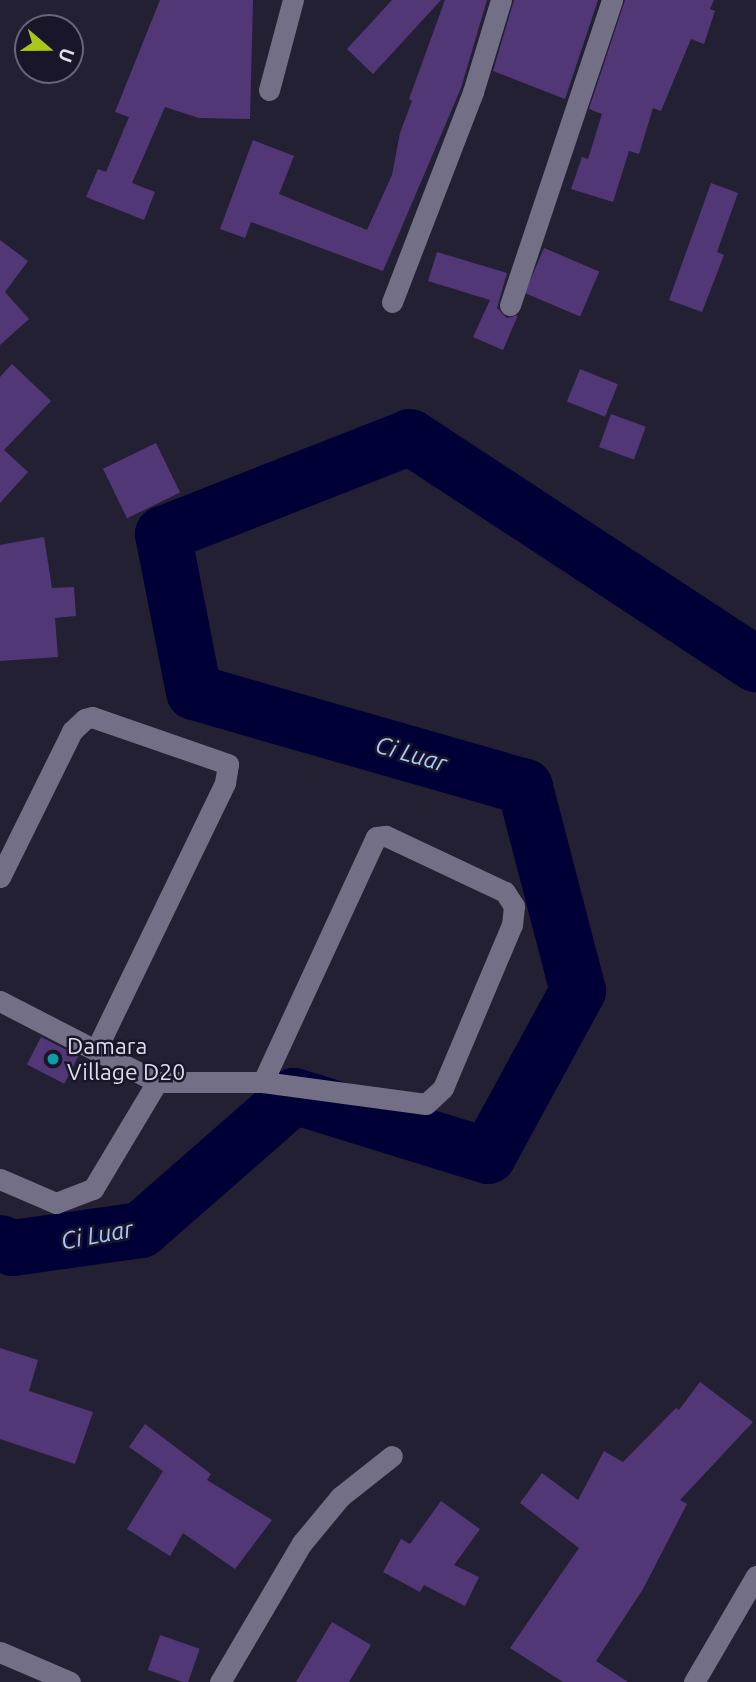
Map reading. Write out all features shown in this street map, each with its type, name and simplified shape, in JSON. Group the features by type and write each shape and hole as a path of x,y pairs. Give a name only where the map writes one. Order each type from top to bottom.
{"street":[{"path":"269,90 293,0"},
{"path":"392,302 473,92 501,0"},
{"path":"510,305 612,0"},
{"path":"0,877 72,731 85,719 92,718 228,764 225,783 97,1048"},
{"path":"0,1000 97,1048 157,1082 262,1083 426,1104 443,1088 512,925 514,906 505,892 386,836 376,837 262,1083"},
{"path":"0,1179 56,1203 93,1189 157,1082"},
{"path":"219,1682 302,1544 340,1497 392,1456"},
{"path":"694,1682 756,1576"},
{"path":"0,1652 70,1682"}],"building":[{"path":"160,0 253,0 250,119 199,118 165,107 132,183 155,192 144,220 86,197 98,169 106,172 129,117 115,112"},
{"path":"392,0 441,0 373,74 347,49"},
{"path":"445,0 487,0 461,88 383,271 251,222 245,238 220,229 253,140 294,156 279,194 367,230 392,175 400,133 412,101 409,99"},
{"path":"514,0 598,0 565,99 493,71"},
{"path":"625,0 714,0 710,9 715,11 704,44 691,39 661,111 653,108 639,154 629,151 613,202 571,189 582,157 588,159 602,114 589,109"},
{"path":"711,183 738,193 717,252 724,255 702,312 669,300"},
{"path":"0,240 28,261 5,292 29,319 0,345"},
{"path":"544,248 599,271 580,317 525,293"},
{"path":"437,252 507,273 497,308 507,318 518,315 503,350 473,337 490,300 428,281"},
{"path":"12,364 51,401 4,450 28,472 0,503 0,377"},
{"path":"580,369 618,384 605,417 567,401"},
{"path":"611,414 646,427 634,460 599,447"},
{"path":"156,443 180,492 127,518 103,469"},
{"path":"44,537 52,588 74,587 76,616 55,618 58,657 0,661 0,545"},
{"name":"Damara Village D20","path":"41,1037 78,1056 64,1084 27,1065"},
{"path":"0,1348 38,1360 29,1391 93,1412 75,1464 0,1439"},
{"path":"700,1382 753,1422 680,1500 687,1504 643,1589 596,1661 628,1682 563,1682 510,1648 579,1548 520,1503 542,1473 578,1500 604,1451 623,1462 676,1408 679,1410"},
{"path":"145,1424 211,1474 207,1480 272,1520 235,1569 183,1533 170,1556 127,1529 163,1471 129,1447"},
{"path":"441,1501 480,1529 454,1565 479,1577 465,1606 424,1585 420,1592 383,1572 401,1539 410,1544"},
{"path":"332,1622 371,1645 349,1682 296,1682"},
{"path":"160,1635 200,1649 188,1682 148,1670"}],"waterway":[{"name":"Ci Luar","path":"0,1243 13,1248 141,1230 294,1096 488,1156 578,991 525,787 194,692 163,534 410,437 756,664"}],"place":[{"name":"Damara Village D20","path":"53,1059"}]}
